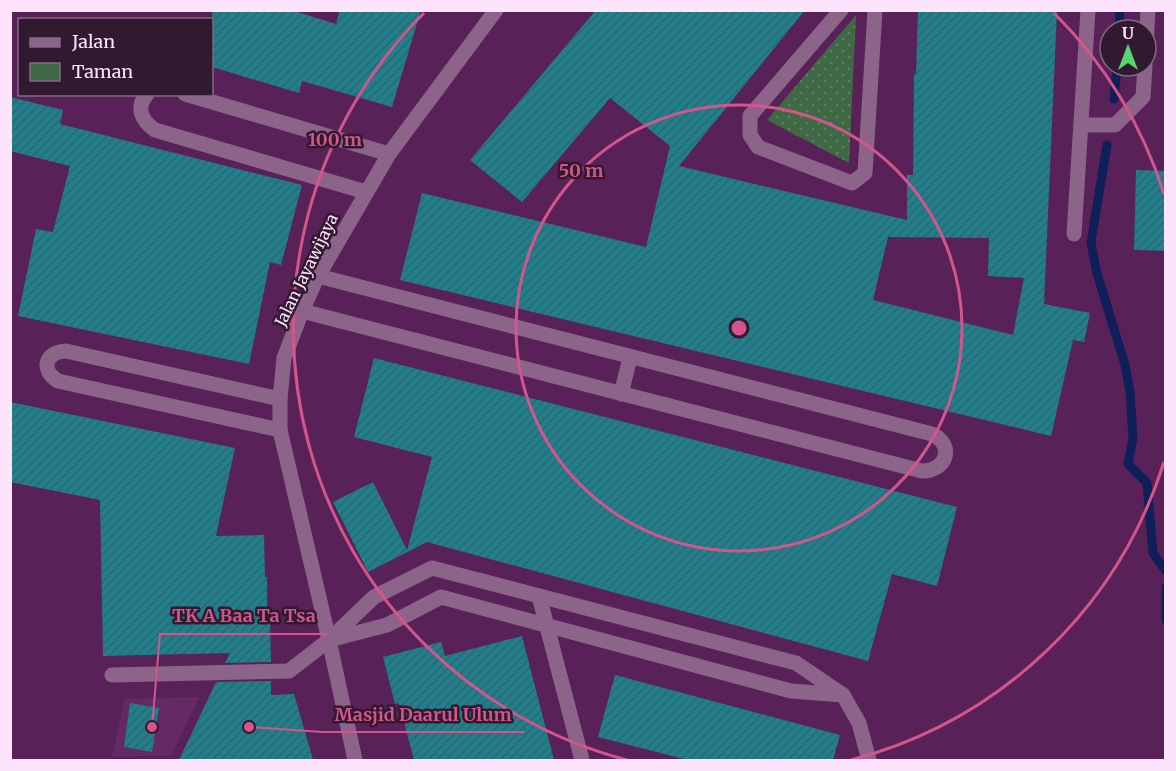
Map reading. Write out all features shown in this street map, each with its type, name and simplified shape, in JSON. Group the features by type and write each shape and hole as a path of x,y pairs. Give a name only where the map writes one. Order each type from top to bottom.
{"street":[{"name":"Jalan Jayawijaya","path":"354,760 329,640 280,430 284,358 318,276 389,154 496,10"},
{"path":"841,10 750,116 750,135 758,147 852,183 865,173 875,10"},
{"path":"1074,234 1088,10"},
{"path":"1081,125 1115,125 1143,97 1144,78"},
{"path":"145,96 140,108 142,117 147,125 155,130 366,192"},
{"path":"192,96 389,154"},
{"path":"302,311 922,471 938,468 944,461 946,453 944,445 932,434 318,276"},
{"path":"280,399 66,351 57,351 47,362 47,370 58,381 280,430"},
{"path":"621,394 630,358"},
{"path":"112,675 289,671 329,640 374,597 432,568 796,663 843,695 859,723 869,760"},
{"path":"539,596 582,760"},
{"path":"329,640 387,624 441,597 790,691 843,695"}],"shaded area":[{"path":"199,697 172,755 112,757 125,699"}],"green space":[{"path":"856,15 849,163 767,120"}],"building":[{"path":"212,10 291,10 336,24 340,10 421,10 392,107 302,81 299,93 213,67"},
{"path":"596,10 805,10 679,166 907,220 907,175 913,175 914,74 916,74 918,10 1057,10 1044,304 1090,313 1084,342 1073,340 1051,436 400,280 422,193 646,247 670,146 610,98 522,202 470,160","holes":["888,237 989,238 988,276 1024,278 1013,335 873,300"]},
{"path":"10,97 63,110 60,124 302,185 281,265 270,262 249,364 18,316 36,229 53,232 70,166 10,151"},
{"path":"1136,170 1166,171 1166,251 1134,250"},
{"path":"374,358 957,507 937,586 892,574 868,661 427,542 368,572 333,502 373,482 407,550 432,457 354,437"},
{"path":"10,402 235,448 216,536 264,535 267,623 270,623 271,662 225,663 230,653 103,656 100,500 10,482"},
{"path":"522,636 554,760 414,760 399,703 395,704 383,657 441,642 445,656"},
{"path":"615,675 840,735 833,760 688,760 598,737"},
{"path":"271,681 271,695 294,694 313,760 179,760 216,682"},
{"path":"130,703 159,708 152,752 124,747"}],"waterway":[{"path":"1120,10 1120,18"},
{"path":"1114,99 1116,78"},
{"path":"1107,145 1091,242 1096,270 1125,365 1130,392 1133,438 1128,464 1147,483 1153,553 1166,571"},
{"path":"1166,587 1166,620"}],"place":[{"name":"TK A Baa Ta Tsa","path":"152,727"},
{"name":"Masjid Daarul Ulum","path":"249,727"}]}
